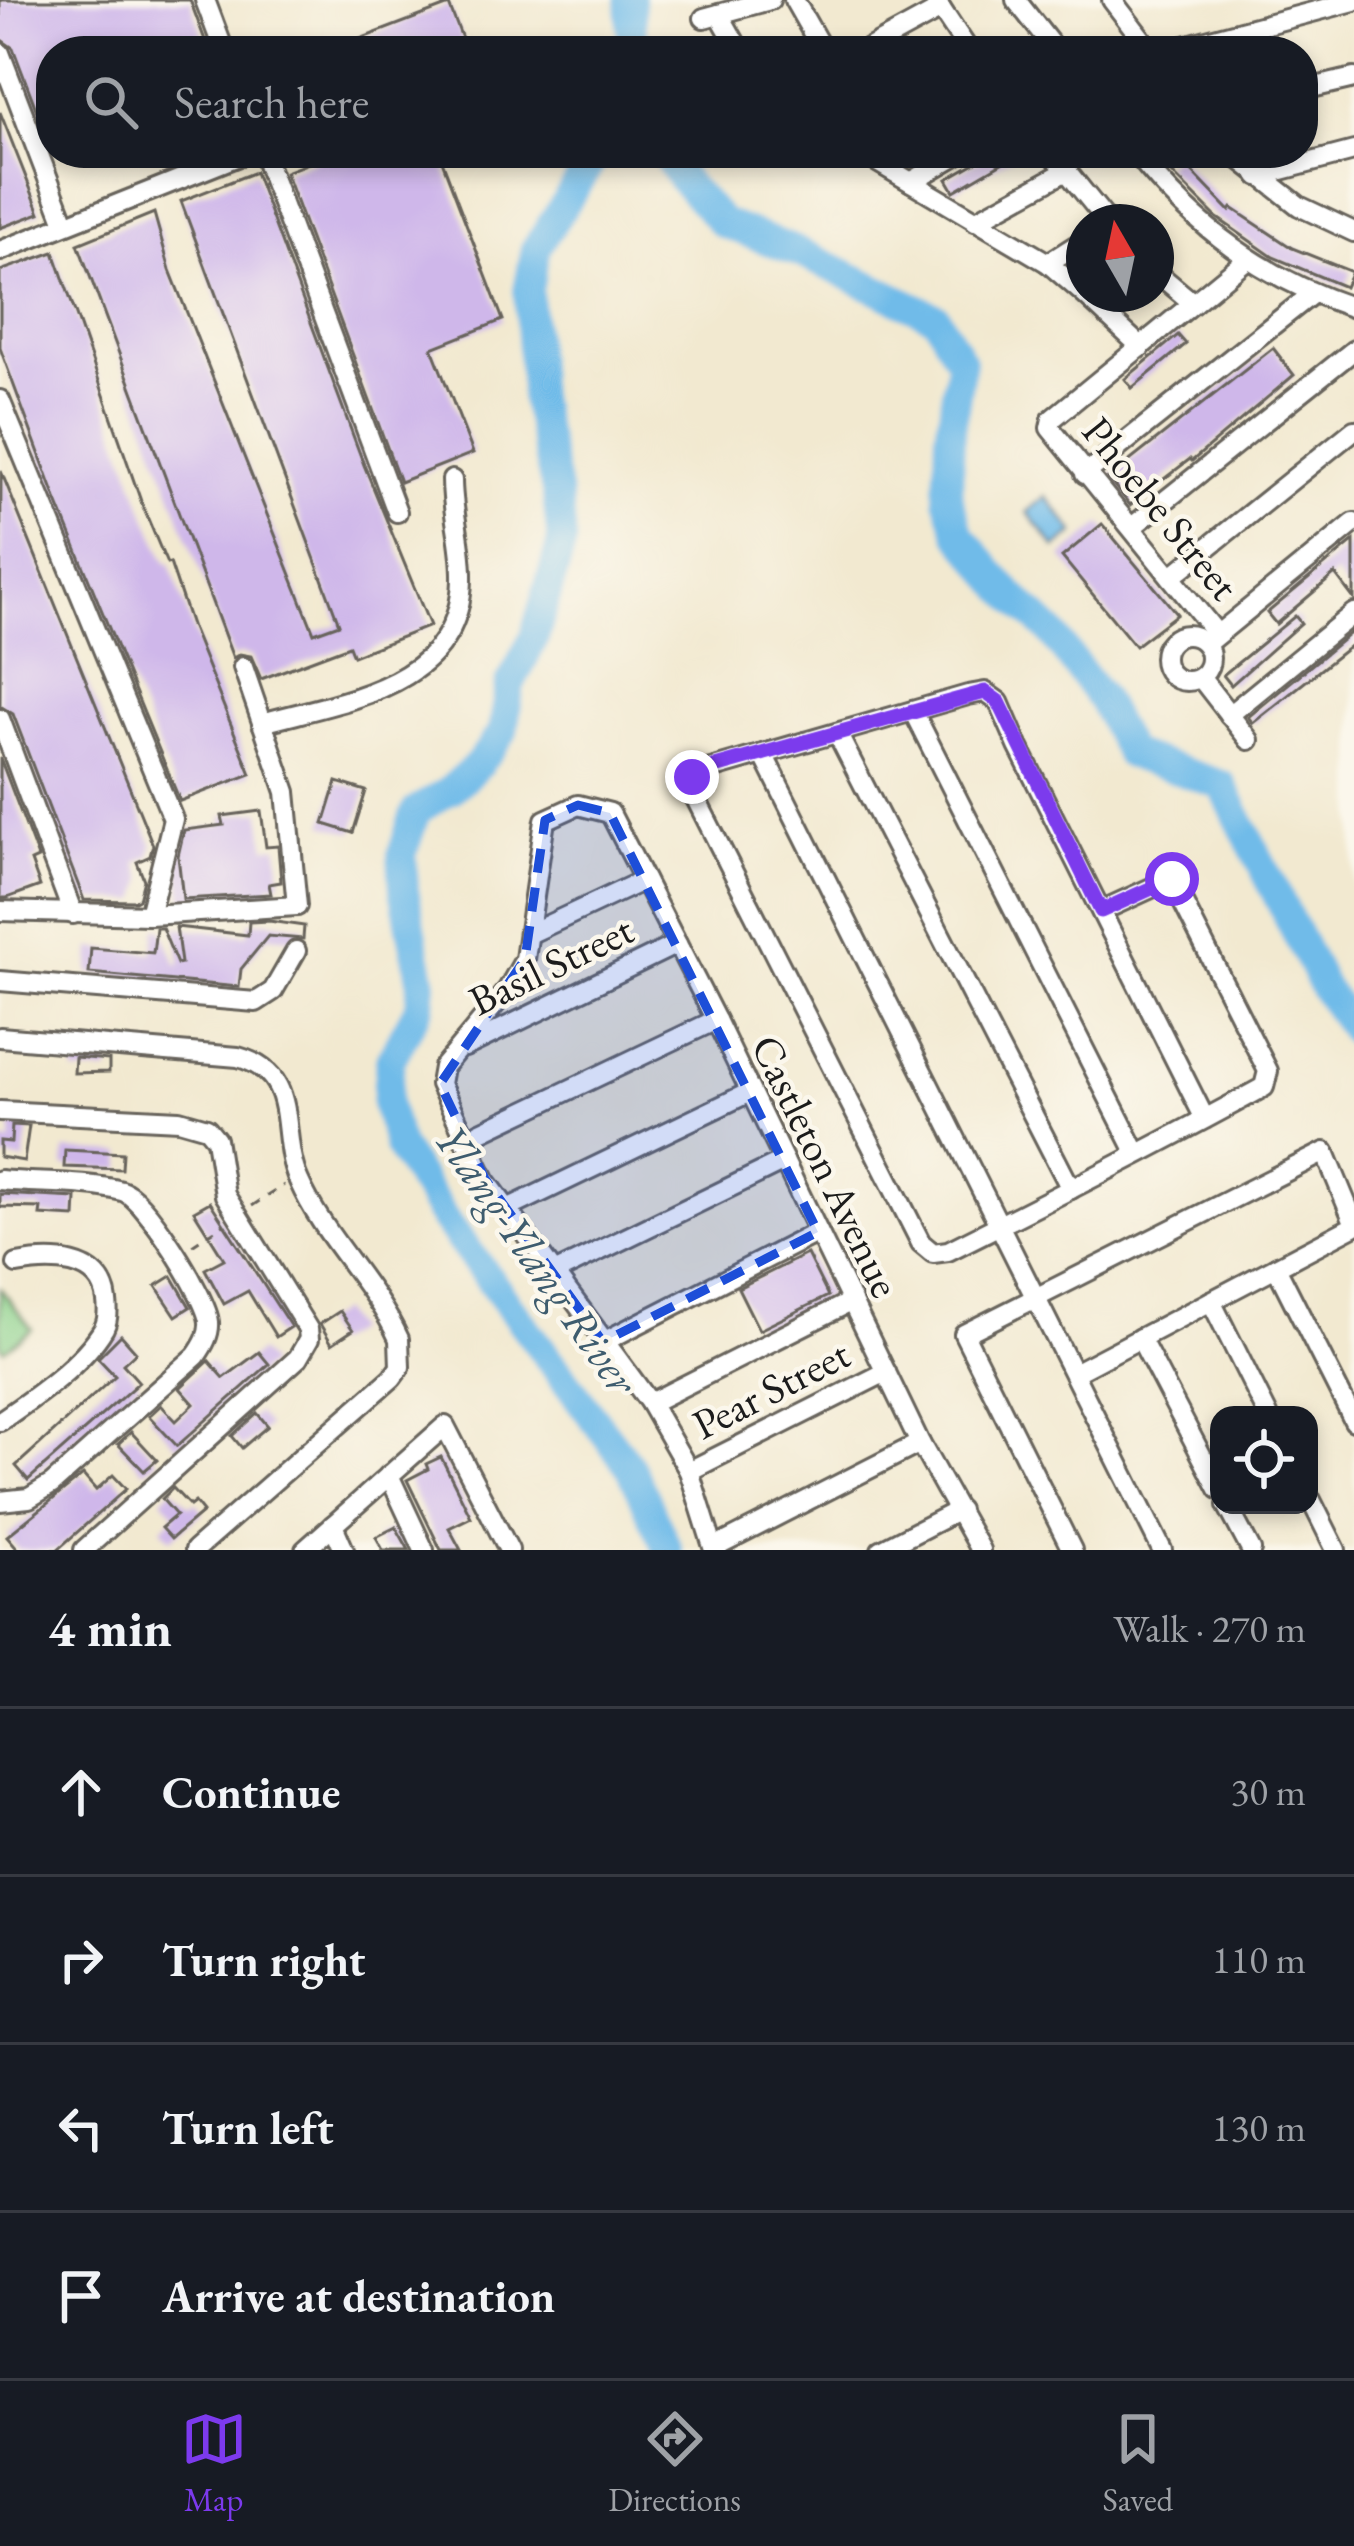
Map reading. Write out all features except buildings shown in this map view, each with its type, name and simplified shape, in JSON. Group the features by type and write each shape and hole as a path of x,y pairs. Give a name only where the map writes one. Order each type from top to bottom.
{"street":[{"path":"205,0 218,36"},
{"path":"728,36 711,16 770,0"},
{"path":"794,0 814,36"},
{"path":"1016,0 1044,36"},
{"path":"1112,0 1140,36"},
{"path":"1223,36 1354,2"},
{"path":"888,36 938,5 959,36"},
{"path":"0,53 36,149"},
{"path":"1318,86 1354,77"},
{"path":"1318,160 1354,151"},
{"path":"43,168 64,223"},
{"path":"0,251 207,168"},
{"path":"269,168 397,512"},
{"path":"887,168 1048,262 1066,278"},
{"path":"911,182 935,168"},
{"path":"1149,168 1184,207 1246,260 1312,294 1354,308"},
{"path":"1249,168 1298,206 1350,228"},
{"path":"1258,176 1289,168"},
{"path":"975,221 1068,170 1094,204"},
{"path":"1048,262 1066,251"},
{"path":"1103,312 1141,347 1246,260"},
{"path":"1174,287 1193,303"},
{"path":"1085,474 1312,294"},
{"name":"Phoebe Street","path":"1141,347 1052,419 1050,428 1171,577 1211,639"},
{"path":"1132,526 1354,350"},
{"path":"0,400 173,819 149,915"},
{"path":"1171,577 1354,430"},
{"path":"262,723 406,677 436,655 456,622 462,586 462,541 452,504 452,479"},
{"path":"1211,639 1186,634 1173,639 1164,651 1164,665 1172,677 1186,682 1200,677 1210,658 1211,639 1354,524"},
{"path":"1229,715 1354,613"},
{"path":"0,910 149,915 297,906 286,792 243,667"},
{"path":"1200,677 1249,740"},
{"path":"1101,911 1172,879 1268,1071 1264,1087 1205,1119 1071,1190 1000,1225 940,1253 926,1250 695,797 692,777 985,692 999,702 1101,911 1205,1119"},
{"path":"913,711 1138,1154"},
{"path":"0,719 73,914"},
{"path":"837,733 1071,1190"},
{"path":"763,754 1162,1550"},
{"name":"Castleton Avenue","path":"531,933 545,820 578,805 610,813 716,1020 920,1443 980,1550"},
{"path":"644,880 531,933 525,959 508,989 443,1067 440,1084 464,1140 507,1209 650,1402 689,1471 714,1549 920,1443"},
{"name":"Basil Street","path":"456,1052 677,944"},
{"path":"0,981 256,1002 273,991 296,951"},
{"path":"464,1140 716,1020"},
{"path":"0,1037 257,1062 272,1074 279,1089 297,1177 399,1339 400,1366 392,1378 195,1550"},
{"path":"507,1209 750,1092"},
{"path":"0,1111 179,1120 207,1128 216,1139 225,1195 308,1329 309,1339 298,1358 84,1550"},
{"path":"1072,1550 964,1334 1325,1152 1354,1224 1074,1373"},
{"path":"554,1273 784,1161"},
{"path":"0,1180 129,1193 175,1256 209,1320 205,1344 196,1356 52,1484 29,1498 0,1501"},
{"path":"603,1342 818,1232"},
{"path":"0,1421 75,1360 106,1325 108,1308 106,1290 94,1274 76,1264 48,1258 16,1264"},
{"path":"1276,1267 1354,1421"},
{"path":"650,1402 851,1301"},
{"path":"1210,1301 1263,1406"},
{"path":"1140,1338 1210,1472"},
{"name":"Pear Street","path":"689,1471 886,1372"},
{"path":"305,1550 445,1426 509,1550"},
{"path":"389,1475 424,1550"},
{"path":"881,1550 959,1510"},
{"path":"1233,1514 1251,1550"},
{"path":"1318,1514 1336,1550"},
{"path":"333,1525 344,1550"}],"highlighted area":[{"path":"578,805 610,813 818,1232 603,1342 485,1179 440,1084 525,959 545,820"}],"green space":[{"path":"0,1288 32,1329 4,1350 0,1345"}],"water":[{"path":"1046,496 1075,533 1056,548 1027,512"}],"waterway":[{"name":"Ylang-Ylang River","path":"630,0 632,36"},
{"name":"Ylang-Ylang River","path":"587,168 536,248 528,290 535,398 557,495 562,542 534,638 510,684 503,731 478,765 416,811 402,854 422,983 420,1005 390,1061 386,1103 398,1146 444,1219 631,1468 668,1550"},
{"path":"674,168 722,223 801,253 936,317 961,361 950,434 948,498 960,534 1004,587 1051,632 1101,699 1129,754 1222,785 1324,989 1354,1031"}],"route":[{"path":"692,777 985,692 999,702 1101,911 1172,879"}]}
